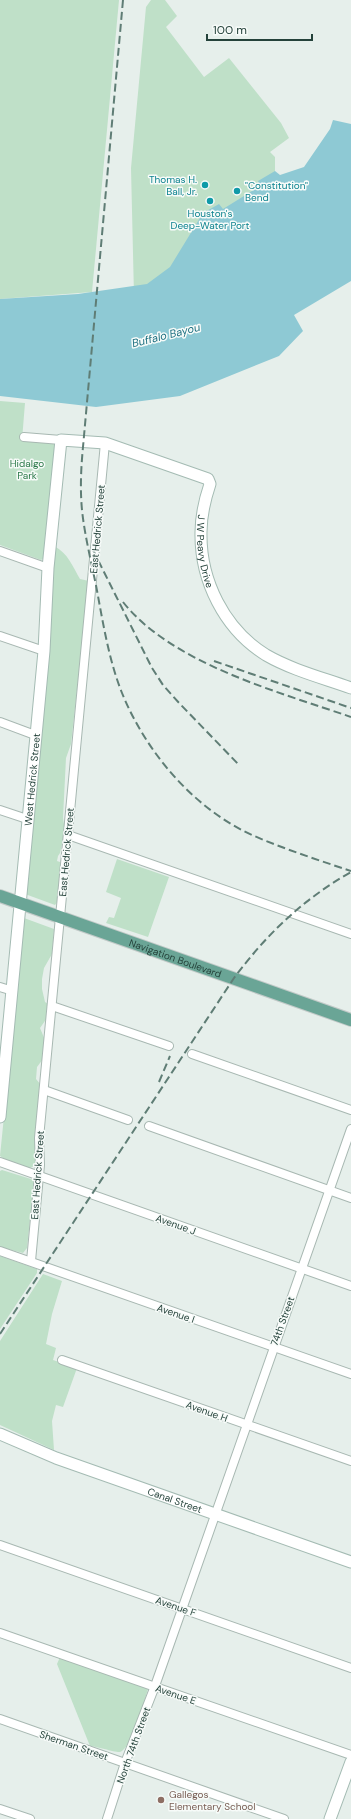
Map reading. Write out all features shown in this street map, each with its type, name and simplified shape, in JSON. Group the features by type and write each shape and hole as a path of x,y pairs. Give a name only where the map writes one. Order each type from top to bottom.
{"main road":[{"name":"Navigation Boulevard","path":"0,896 351,1020"}],"street":[{"name":"J W Peavy Drive","path":"24,437 105,443 208,479 210,484 202,512 200,530 202,550 208,580 222,611 248,641 266,654 290,666 351,688"},
{"name":"West Hedrick Street","path":"0,1118 2,1075 13,991 35,735 44,651 48,568 61,440"},
{"name":"East Hedrick Street","path":"31,1261 38,1176 39,1138 105,443"},
{"path":"0,552 48,568"},
{"path":"0,636 44,651"},
{"path":"0,722 35,735"},
{"path":"0,810 28,819"},
{"path":"68,835 351,934"},
{"path":"0,987 13,991"},
{"path":"52,1006 169,1046"},
{"path":"192,1054 351,1110"},
{"path":"44,1090 128,1120"},
{"path":"149,1126 351,1198"},
{"name":"74th Street","path":"216,1514 273,1347 351,1129"},
{"name":"Avenue J","path":"0,1162 351,1286"},
{"name":"Avenue I","path":"0,1251 351,1374"},
{"name":"Avenue H","path":"62,1360 247,1426 351,1461"},
{"name":"Canal Street","path":"0,1434 56,1458 351,1562"},
{"name":"North 74th Street","path":"107,1819 125,1763 155,1686 216,1514"},
{"name":"Avenue F","path":"0,1545 50,1564 182,1608 351,1668"},
{"name":"Avenue E","path":"0,1633 351,1755"},
{"name":"Sherman Street","path":"0,1719 284,1819"},
{"path":"330,1819 351,1762"},
{"path":"0,1809 30,1819"}],"green space":[{"path":"0,0 119,0 92,292 0,299"},
{"path":"151,0 165,0 177,16 166,27 204,77 229,58 281,123 289,138 270,152 275,157 275,201 134,296 131,168 146,7"},
{"name":"Hidalgo Park","path":"0,401 25,403 22,440 57,443 47,556 41,560 0,545"},
{"path":"54,546 67,556 80,579 89,581 71,744 66,758 63,818 65,830 57,861 60,862 61,872 59,897 55,905 25,894"},
{"path":"117,859 169,877 148,937 106,923 109,917 114,918 121,898 106,892"},
{"path":"24,918 54,929 52,954 44,968 42,979 42,989 45,1002 48,1004 47,1018 40,1028 45,1040 43,1059 37,1067 36,1079 41,1085 36,1160 34,1166 30,1168 6,1160 0,1156"},
{"path":"2,1170 31,1179 34,1182 27,1248 23,1253 0,1247 0,1171"},
{"path":"0,1256 37,1269 37,1273 0,1329"},
{"path":"43,1274 62,1281 52,1314 46,1344 56,1348 53,1360 77,1368 63,1407 56,1405 52,1421 54,1450 0,1425 0,1341"},
{"path":"60,1657 148,1689 133,1734 124,1749 120,1752 90,1746 57,1664"}],"water":[{"name":"Buffalo Bayou","path":"333,120 351,124 351,281 294,315 303,331 279,356 180,396 96,407 0,396 0,299 78,294 147,284 170,267 203,213 219,204 223,209 260,186 258,181 275,171 280,175 304,167 330,129"}],"railway":[{"path":"123,0 81,478 83,521 111,658 122,693 144,736 158,757 191,794 230,824 252,835 289,850 351,871"},
{"path":"93,550 152,668 163,685 239,765"},
{"path":"123,602 144,624 169,643 198,659 260,686 351,717"},
{"path":"214,661 351,708"},
{"path":"0,1334 246,962 286,919 301,906 351,872"},
{"path":"159,1082 170,1056"}],"place":[{"name":"Thomas H. Ball, Jr.","path":"205,185"},
{"name":"\"Constitution\" Bend","path":"237,191"},
{"name":"Houston's Deep-Water Port","path":"210,201"},
{"name":"Gallegos Elementary School","path":"161,1800"}]}
